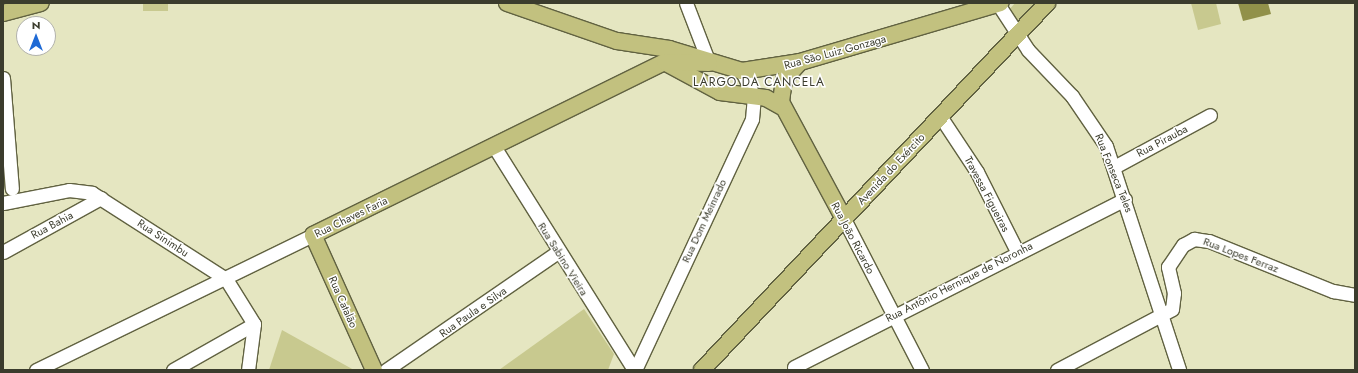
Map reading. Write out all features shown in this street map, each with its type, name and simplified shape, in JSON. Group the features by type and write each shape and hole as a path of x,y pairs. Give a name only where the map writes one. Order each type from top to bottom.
{"main road":[{"path":"3,13 41,3"},
{"name":"Rua São Luiz Gonzaga","path":"507,3 630,45 669,49 709,63 742,71 800,62 999,3"},
{"name":"Avenida do Exército","path":"702,370 1046,3"},
{"path":"630,45 665,62 704,86 734,95 754,97 782,107 783,84 800,62"},
{"path":"665,62 709,63"},
{"name":"Rua Chaves Faria","path":"313,235 495,148 665,62"},
{"name":"Rua João Ricardo","path":"782,107 844,219"},
{"name":"Rua Catalão","path":"313,235 374,370"}],"street":[{"path":"686,3 709,63"},
{"name":"Rua Fonseca Teles","path":"999,3 1017,33 1096,128 1114,167 1125,199 1179,370"},
{"name":"Rua Dom Meinrado","path":"634,370 752,119 754,97 742,71"},
{"path":"3,78 12,189"},
{"name":"Rua Pirauba","path":"1114,167 1210,115"},
{"name":"Travessa Figueiras","path":"940,116 977,172 1018,253"},
{"name":"Rua Sabino Vieira","path":"495,148 558,252 634,370"},
{"name":"Rua Sinimbu","path":"3,203 68,190 82,190 102,198 226,279 254,324"},
{"name":"Rua Bahia","path":"3,252 102,198"},
{"name":"Rua Antônio Hernique de Noronha","path":"794,366 1125,199"},
{"name":"Rua João Ricardo","path":"844,219 922,370"},
{"name":"Rua Chaves Faria","path":"36,370 226,279 313,235"},
{"name":"Rua Lopes Ferraz","path":"1162,316 1172,309 1174,302 1168,267 1172,256 1188,241 1201,238 1333,291 1355,295"},
{"name":"Rua Paula e Silva","path":"386,370 558,252"},
{"path":"1057,370 1162,316"},
{"path":"173,370 254,324"},
{"path":"248,370 254,324"}],"green space":[{"path":"143,3 168,3 168,11 143,11"},
{"path":"1015,3 1035,3 1024,17 1015,22 1009,10"},
{"path":"1191,3 1216,3 1221,24 1198,30"},
{"path":"584,309 614,354 608,370 499,370"},
{"path":"282,330 354,370 269,370"}],"shaded area":[{"path":"1238,3 1268,3 1271,14 1243,21"}],"district":[{"name":"LARGO DA CANCELA","path":"759,83"}]}
